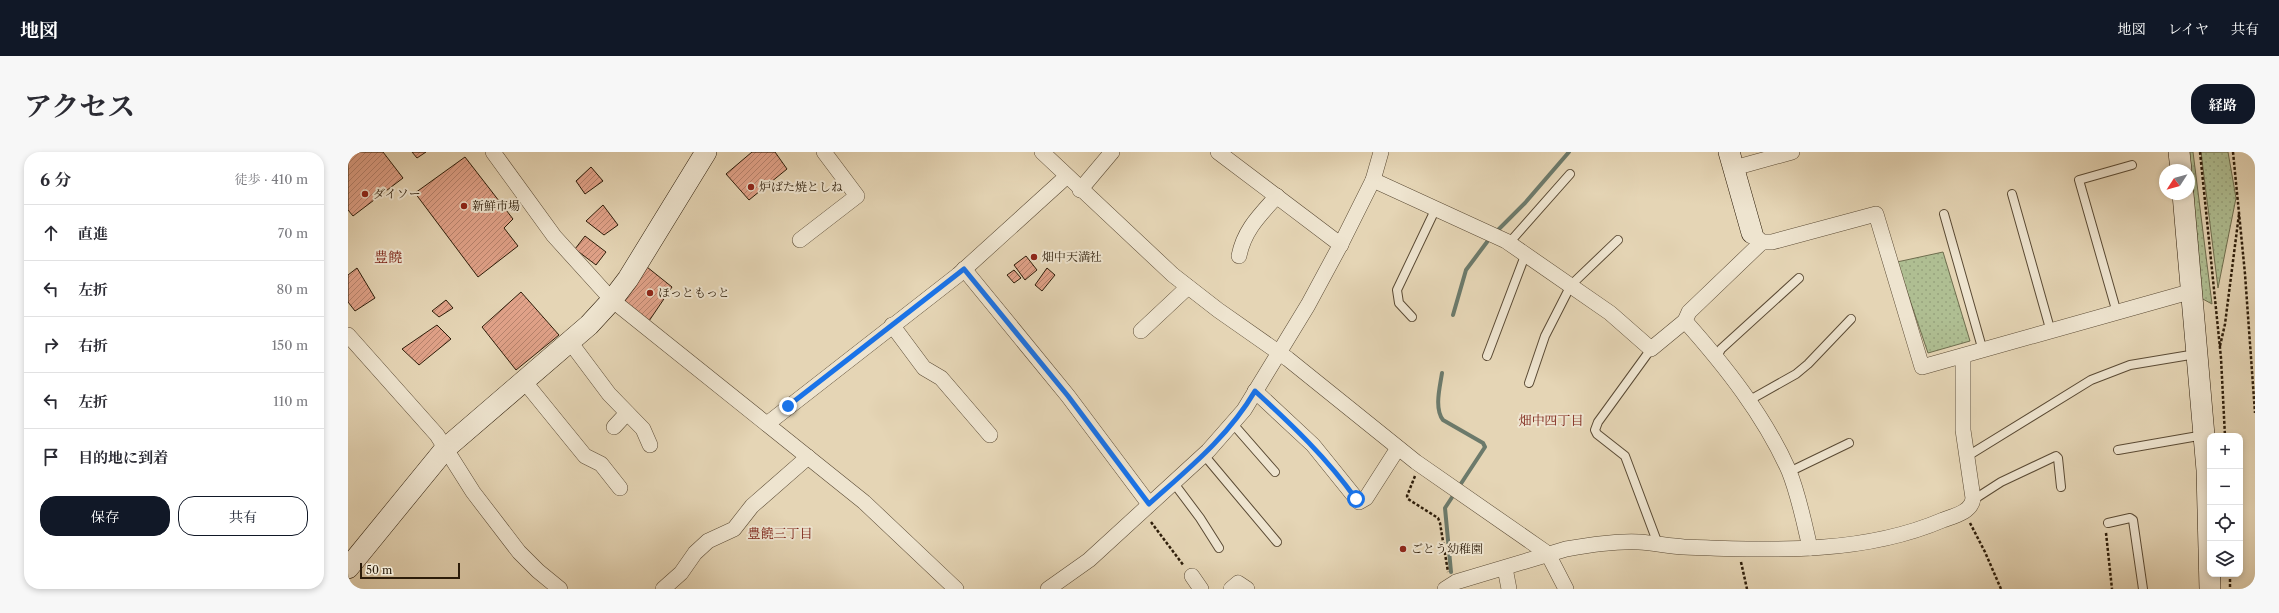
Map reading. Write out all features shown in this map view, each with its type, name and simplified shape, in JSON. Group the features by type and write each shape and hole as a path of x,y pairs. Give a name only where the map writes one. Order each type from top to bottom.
{"street":[{"path":"493,152 554,236 612,300 864,502 956,589"},
{"path":"348,568 446,448 570,342 612,300 628,279 706,152"},
{"path":"800,240 857,196 824,152"},
{"path":"1042,152 1080,190 1188,287 1278,352 1420,465 1548,555 1566,589"},
{"path":"1080,190 1112,152"},
{"path":"1218,152 1341,245"},
{"path":"1048,589 1089,560 1145,507 1204,455 1233,424 1308,305 1341,245 1373,180 1381,152"},
{"path":"1757,238 1732,160 1792,152"},
{"path":"2179,152 2180,164"},
{"path":"767,424 964,269 1066,177"},
{"path":"1373,180 1493,233 1510,243 1610,314 1651,349 1685,321 1689,312 1757,238"},
{"path":"1239,256 1242,240 1277,196"},
{"path":"2184,200 2198,354 2214,433"},
{"path":"1757,238 1772,242 1876,214 1922,367 2182,294 2193,293"},
{"path":"964,269 1068,396 1145,507"},
{"path":"1141,331 1188,287"},
{"path":"1685,321 1717,358 1748,401 1789,472 1800,503 1810,548"},
{"path":"892,326 924,368 941,378 990,435"},
{"path":"348,335 446,448 473,492 519,552 538,571 560,589"},
{"path":"570,342 609,394 643,429 650,445"},
{"path":"1451,587 1566,549 1611,543 1740,548 1810,548 1890,538 1968,506 1966,457 1963,430 1963,356"},
{"path":"524,381 585,456 601,464 620,488"},
{"path":"1255,391 1313,445 1359,502 1366,498 1398,448"},
{"path":"614,427 628,413"},
{"path":"663,589 681,573 695,553 708,541 734,529 752,506 808,457"},
{"path":"2210,589 2214,469"},
{"path":"1506,568 1509,589"},
{"path":"1192,576 1201,589"},
{"path":"1231,589 1238,583 1247,589"}],"lane":[{"path":"2117,313 2079,180 2132,165"},
{"path":"1510,243 1570,174"},
{"path":"2012,194 2051,332"},
{"path":"1412,317 1399,303 1397,290 1436,208"},
{"path":"1944,214 1983,351"},
{"path":"1529,383 1545,336 1571,285 1618,240"},
{"path":"1487,356 1526,253"},
{"path":"1717,358 1721,349 1799,278"},
{"path":"1748,401 1796,374 1808,364 1850,319"},
{"path":"1651,349 1602,417 1595,430 1597,434 1625,456 1658,544"},
{"path":"1966,457 2091,380 2130,365 2198,354"},
{"path":"1233,424 1275,472"},
{"path":"2118,450 2207,437"},
{"path":"1789,472 1849,443"},
{"path":"1204,455 1277,542"},
{"path":"1968,506 2001,482 2056,456 2058,458 2061,487"},
{"path":"1173,482 1200,518 1219,548"},
{"path":"2108,523 2130,518 2133,520 2143,589"}],"path":[{"path":"2200,152 2220,348"},
{"path":"2233,152 2240,209 2255,413"},
{"path":"2215,433 2220,348 2225,324 2240,209"},
{"path":"1420,465 1407,496 1408,499 1438,518 1451,587"},
{"path":"1968,506 2001,589"},
{"path":"1145,507 1192,576"},
{"path":"2108,523 2105,526 2112,589"},
{"path":"1740,548 1742,571 1747,589"},
{"path":"2230,577 2230,589"}],"green space":[{"path":"2183,152 2193,152 2194,164 2187,164"},
{"path":"2201,152 2228,152 2236,198 2218,288"},
{"path":"2195,168 2212,304 2201,298 2190,200 2195,200"},
{"path":"1943,252 1970,341 1928,353 1897,262"}],"building":[{"name":"ダイソー","path":"348,152 383,152 403,178 353,216 348,210"},
{"path":"412,152 426,152 417,158"},
{"name":"炉ばた焼としね","path":"752,152 775,152 787,169 749,200 726,174"},
{"name":"新鮮市場","path":"465,157 513,219 504,228 518,246 478,277 415,193"},
{"path":"591,167 603,181 585,194 576,181"},
{"path":"603,205 618,225 604,235 586,221"},
{"path":"585,236 606,252 596,265 575,249"},
{"path":"1026,256 1037,270 1025,280 1014,265"},
{"path":"647,267 672,287 649,321 623,303"},
{"path":"357,268 375,298 355,311 348,302 348,275"},
{"path":"1047,268 1055,275 1042,291 1035,285"},
{"path":"1014,270 1021,278 1014,283 1007,275"},
{"path":"521,292 559,335 516,370 482,327"},
{"path":"446,300 453,308 439,317 432,311"},
{"path":"437,325 451,339 419,365 402,349"}],"waterway":[{"path":"1495,233 1525,203 1569,152"},
{"path":"1453,315 1466,270 1490,238"},
{"path":"1442,373 1438,404 1440,415 1443,420 1483,443 1485,447 1445,508 1451,572"}],"place":[{"name":"炉ばた焼としね","path":"751,187"},
{"name":"ダイソー","path":"365,194"},
{"name":"新鮮市場","path":"464,206"},
{"name":"畑中天満社","path":"1034,257"},
{"name":"ほっともっと","path":"650,293"},
{"name":"ごとう幼稚園","path":"1403,549"}],"district":[{"name":"豊饒","path":"388,257"},
{"name":"畑中四丁目","path":"1551,420"},
{"name":"豊饒三丁目","path":"780,533"}],"route":[{"path":"788,406 964,269 1068,396 1149,504 1208,451 1244,410 1255,391 1313,445 1339,475 1356,499"}]}
